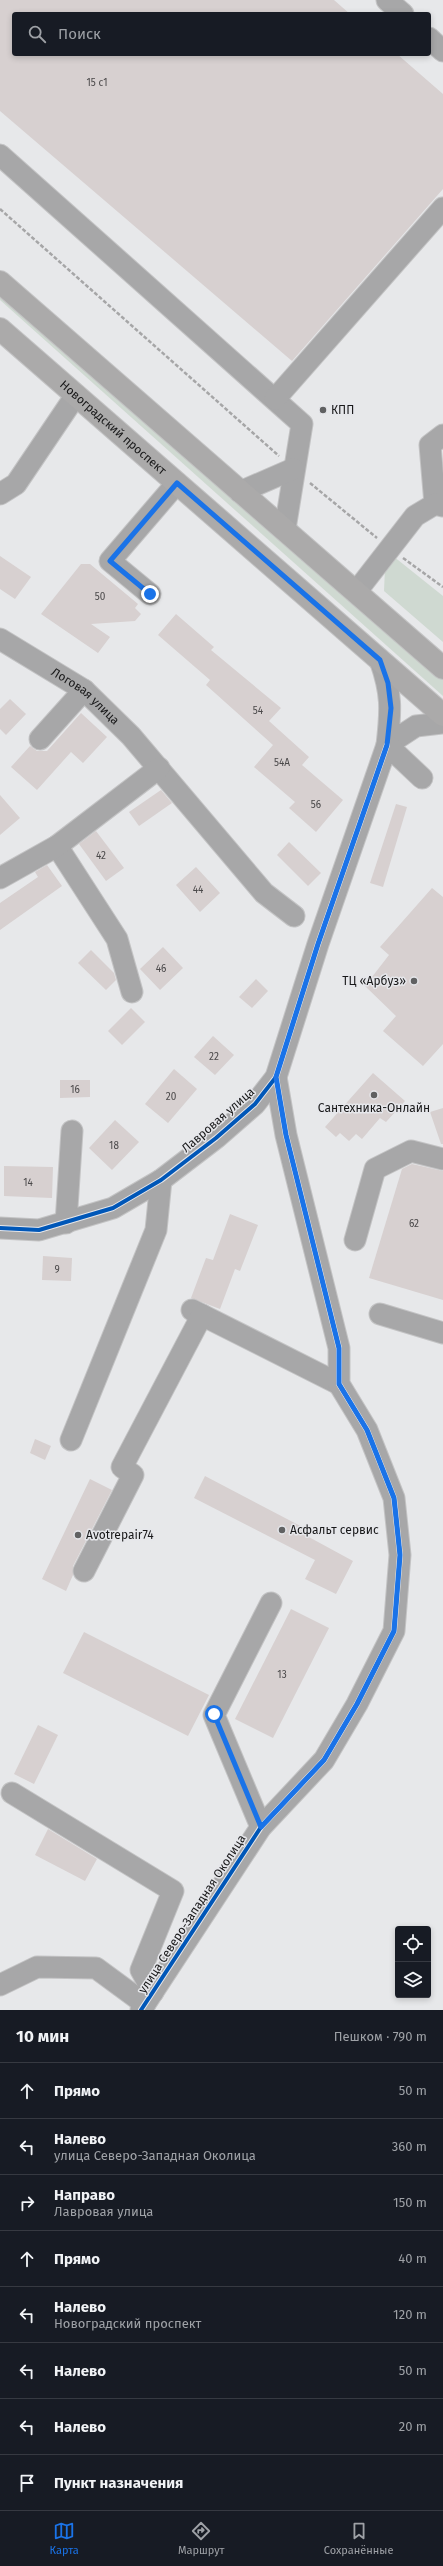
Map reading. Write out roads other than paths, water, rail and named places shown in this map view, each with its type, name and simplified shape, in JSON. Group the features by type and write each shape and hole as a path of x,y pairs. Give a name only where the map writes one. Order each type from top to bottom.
{"main road":[{"path":"0,282 443,668"},
{"name":"Новоградский проспект","path":"0,328 443,715"}],"street":[{"path":"387,0 400,12"},
{"path":"431,40 443,51"},
{"path":"0,155 302,424 285,530"},
{"path":"275,399 443,208"},
{"path":"0,494 16,484 76,395"},
{"path":"356,592 415,516 439,505 430,445 443,435"},
{"path":"240,492 294,469"},
{"path":"150,594 110,561 177,483"},
{"name":"Логовая улица","path":"0,639 84,690 131,736 264,893 294,916"},
{"name":"Лавровая улица","path":"0,1228 39,1230 113,1208 161,1180 216,1138 254,1104 276,1077 318,944 387,745 391,708 388,683 380,660"},
{"path":"40,739 84,690"},
{"path":"422,778 387,745 416,726 443,723"},
{"path":"0,878 57,846 159,768"},
{"path":"57,846 117,939 132,992"},
{"path":"84,1571 133,1475 122,1467 197,1312 339,1384 339,1348 286,1135 276,1077"},
{"path":"66,1223 72,1131"},
{"path":"355,1240 375,1169 411,1151 443,1159"},
{"path":"71,1440 156,1230 161,1180"},
{"path":"380,1314 443,1333"},
{"name":"улица Северо-Западная Околица","path":"146,2002 261,1827 324,1760 357,1704 394,1631 400,1555 394,1498 367,1430 339,1384"},
{"path":"261,1827 214,1714 271,1603"},
{"path":"12,1793 173,1891 141,1970 146,2002"},
{"path":"0,1985 37,1967 96,1968 146,2002"}],"place":[{"name":"КПП","path":"323,410"},
{"name":"ТЦ «Арбуз»","path":"414,981"},
{"name":"Сантехника-Онлайн","path":"374,1095"},
{"name":"Асфальт сервис","path":"282,1530"},
{"name":"Avotrepair74","path":"78,1535"}]}
